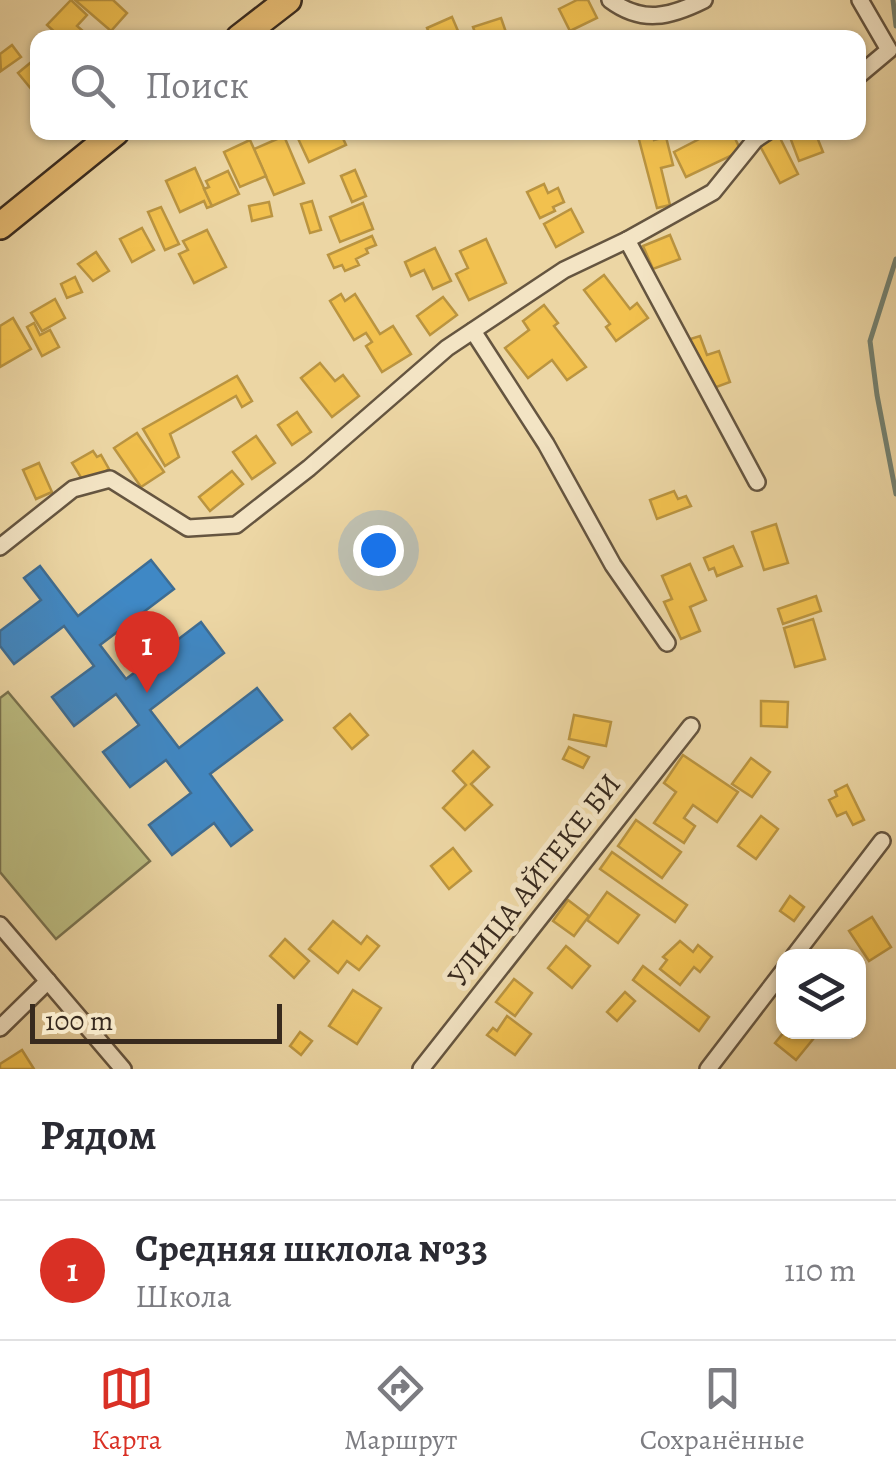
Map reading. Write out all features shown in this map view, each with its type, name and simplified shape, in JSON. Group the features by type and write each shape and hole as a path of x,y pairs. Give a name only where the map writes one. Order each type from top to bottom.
{"main road":[{"path":"250,30 288,0"},
{"path":"0,226 106,140"}],"street":[{"path":"610,0 626,12 652,18 681,12 704,0"},
{"path":"860,0 888,50 866,69"},
{"path":"0,547 73,489 110,479 188,528 236,525 309,468 447,348 564,270 714,192 755,140"},
{"path":"627,240 757,482"},
{"path":"473,331 546,444 613,565 667,643"},
{"name":"УЛИЦА АЙТЕКЕ БИ","path":"421,1069 691,726"},
{"path":"799,949 882,840"},
{"path":"0,926 123,1069"},
{"path":"708,1069 776,980"},
{"path":"0,1028 48,981"}],"green space":[{"path":"8,692 150,861 56,939 0,872 0,698"}],"building: Жильё":[{"path":"71,0 87,15 77,26 82,30 52,30 47,25"},
{"path":"75,0 113,0 127,13 110,30"},
{"path":"577,0 588,0 597,18 570,30 559,9"},
{"path":"452,17 458,30 428,30"},
{"path":"501,18 505,30 474,30 473,27"},
{"path":"12,45 21,57 1,71 0,54"},
{"path":"30,63 30,88 18,73"},
{"path":"250,140 266,176 240,187 224,152"},
{"path":"286,140 304,183 274,195 254,149"},
{"path":"299,140 344,140 346,145 309,162"},
{"path":"639,140 667,140 673,165 661,168 670,205 657,208"},
{"path":"697,140 736,140 741,151 686,177 674,152"},
{"path":"781,140 798,174 780,183 759,144"},
{"path":"791,140 818,140 823,152 799,161"},
{"path":"195,168 212,206 207,208 204,201 180,212 166,181"},
{"path":"355,170 366,196 352,202 341,176"},
{"path":"228,171 239,194 212,206 204,189 209,187 206,181"},
{"path":"544,184 548,193 558,188 564,202 540,218 527,192"},
{"path":"312,201 321,230 310,233 301,204"},
{"path":"269,202 272,216 252,221 249,206"},
{"path":"363,203 373,229 340,242 330,217"},
{"path":"161,207 179,244 165,250 148,212"},
{"path":"571,209 583,232 556,247 544,224"},
{"path":"142,228 154,250 132,262 120,239"},
{"path":"207,230 226,267 194,283 179,254 188,250 183,241"},
{"path":"670,235 680,259 653,269 643,246"},
{"path":"372,236 376,245 356,259 359,265 345,271 342,265 334,268 328,255"},
{"path":"486,239 506,283 469,300 456,274 468,268 460,251"},
{"path":"435,248 451,281 433,289 424,270 411,276 405,262"},
{"path":"96,252 109,271 93,281 78,264"},
{"path":"604,275 630,309 637,303 648,318 616,341 606,327 610,324 584,290"},
{"path":"75,277 82,292 67,298 61,284"},
{"path":"341,294 345,301 355,294 380,334 393,326 411,354 382,372 366,346 372,342 366,333 354,340 330,301"},
{"path":"443,297 457,315 430,335 417,316"},
{"path":"55,299 65,318 42,331 31,313"},
{"path":"544,305 558,323 554,326 586,367 567,380 552,360 528,378 505,348 529,330 523,321"},
{"path":"13,318 31,349 0,367 0,326"},
{"path":"34,323 40,335 50,330 59,347 42,356 27,327"},
{"path":"700,336 707,355 719,351 730,382 711,389 687,340"},
{"path":"320,363 335,381 343,375 359,396 332,417 301,378"},
{"path":"237,376 252,401 242,407 236,396 170,434 179,457 165,466 143,429"},
{"path":"297,412 311,432 292,445 278,425"},
{"path":"137,433 164,472 141,487 114,448"},
{"path":"256,436 275,463 252,479 233,452"},
{"path":"93,451 97,457 101,455 109,469 85,484 72,463"},
{"path":"39,463 52,492 36,499 23,470"},
{"path":"232,471 243,484 210,511 199,497"},
{"path":"674,491 678,499 686,496 691,506 657,519 650,500"},
{"path":"776,524 788,563 764,570 752,532"},
{"path":"733,546 742,566 717,576 704,558"},
{"path":"690,564 706,600 690,607 700,631 681,639 664,602 672,599 662,576"},
{"path":"816,596 821,611 783,624 778,609"},
{"path":"813,619 825,659 795,667 784,628"},
{"path":"761,701 788,702 787,727 761,726"},
{"path":"350,714 368,735 352,749 334,728"},
{"path":"574,715 611,722 606,746 569,739"},
{"path":"569,747 589,757 583,768 563,759"},
{"path":"473,751 489,767 471,784 492,805 465,830 443,808 466,785 453,771"},
{"path":"683,755 738,792 717,822 693,805 684,818 695,826 684,843 654,823 676,792 664,783"},
{"path":"751,758 770,772 752,797 732,784"},
{"path":"847,785 864,820 853,825 846,812 837,816 829,800 837,796 835,791"},
{"path":"761,816 778,829 756,859 738,846"},
{"path":"636,820 681,852 662,878 618,846"},
{"path":"453,848 471,871 449,889 431,866"},
{"path":"612,852 687,905 675,922 600,869"},
{"path":"607,892 639,915 618,943 587,920"},
{"path":"790,896 804,907 794,921 780,911"},
{"path":"568,900 589,916 574,936 553,921"},
{"path":"872,917 891,947 869,961 866,949 861,949 849,931"},
{"path":"333,921 361,944 367,936 379,946 359,970 347,961 338,973 309,949"},
{"path":"285,939 309,961 294,978 270,956"},
{"path":"680,941 693,952 698,945 712,957 700,972 694,967 680,985 660,969 667,960 663,957"},
{"path":"566,946 590,966 572,988 548,968"},
{"path":"643,966 709,1017 699,1031 633,980"},
{"path":"514,979 532,993 515,1016 496,1002"},
{"path":"353,990 381,1008 357,1044 329,1026"},
{"path":"625,992 635,1001 617,1021 607,1012"},
{"path":"507,1016 531,1034 515,1055 487,1035 493,1028 497,1031"},
{"path":"300,1032 312,1041 301,1055 290,1046"},
{"path":"778,1039 813,1039 796,1060 775,1043"},
{"path":"22,1050 34,1069 0,1069 0,1064"}],"building: Школы":[{"path":"151,560 174,589 100,645 126,679 201,622 224,653 150,710 179,748 257,688 282,720 210,774 252,830 231,846 214,823 172,855 149,825 191,793 166,760 130,787 103,752 139,725 116,694 74,726 52,697 94,666 64,626 14,664 0,646 0,631 41,600 24,578 40,566 78,616"}],"waterway":[{"path":"893,0 896,26"},
{"path":"896,259 870,341 896,494"}],"place":[{"name":"Средняя шклола №33","path":"147,693"}]}
